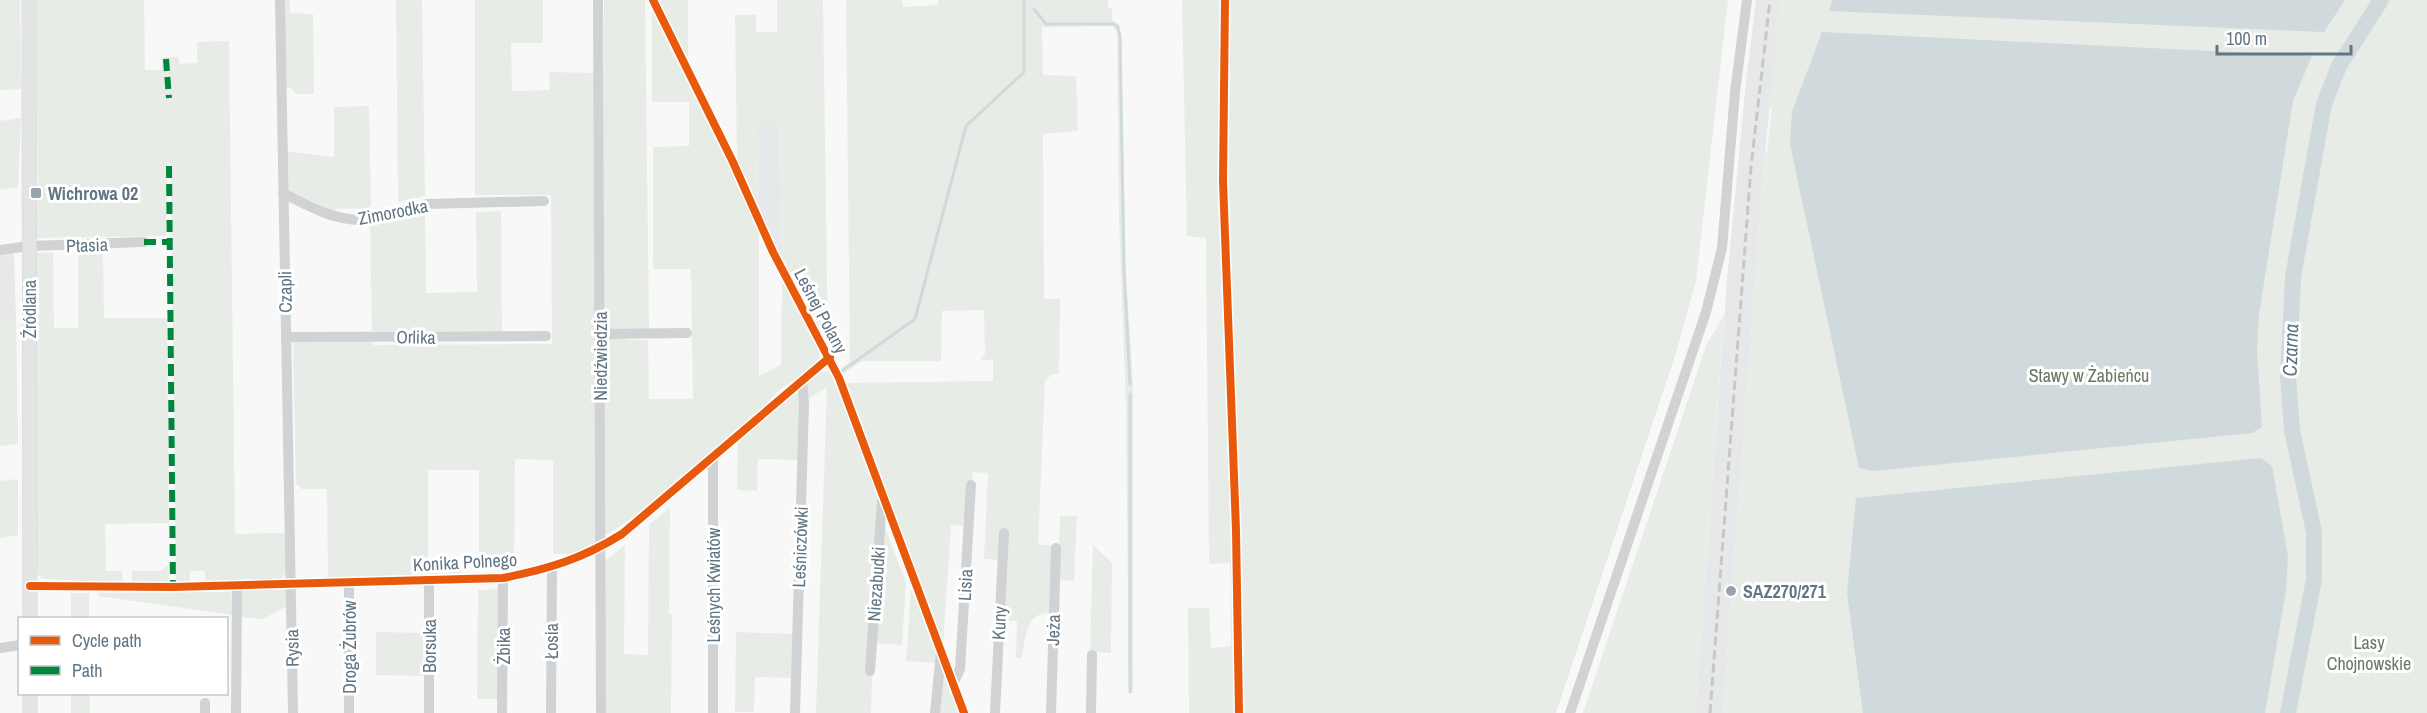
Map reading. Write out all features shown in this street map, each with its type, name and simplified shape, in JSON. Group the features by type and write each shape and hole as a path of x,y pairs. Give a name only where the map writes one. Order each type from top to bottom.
{"main road":[{"name":"Źródlana","path":"29,0 30,617"},
{"path":"30,695 30,713"}],"street":[{"name":"Czapli","path":"280,0 288,533 291,584"},
{"name":"Niedźwiedzia","path":"598,0 602,713"},
{"name":"Leśnej Polany","path":"653,0 727,150 783,272 830,357 964,713"},
{"path":"1570,713 1706,312 1714,282 1722,248 1735,92 1747,0"},
{"name":"Zimorodka","path":"283,194 337,218 350,220 361,220 427,204 544,201"},
{"name":"Ptasia","path":"0,250 29,246 144,242"},
{"path":"600,334 687,333"},
{"name":"Orlika","path":"286,337 546,336"},
{"name":"Konika Polnego","path":"30,586 237,585 503,578 552,568 601,547 622,534 830,357"},
{"name":"Leśniczówki","path":"795,713 804,403 802,381"},
{"name":"Leśnych Kwiatów","path":"713,456 713,713"},
{"name":"Lisia","path":"953,684 960,669 971,485"},
{"name":"Niezabudki","path":"870,671 882,497"},
{"name":"Kuny","path":"994,713 1004,533"},
{"name":"Jeża","path":"1051,713 1056,548"},
{"name":"Łosia","path":"551,713 552,568"},
{"name":"Żbika","path":"502,713 503,578"},
{"name":"Borsuka","path":"429,580 429,713"},
{"name":"Droga Żubrów","path":"349,582 349,713"},
{"name":"Rysia","path":"291,584 292,713"},
{"path":"236,713 237,585"},
{"path":"0,648 18,645"},
{"path":"935,713 941,649"},
{"path":"1090,713 1092,655"}],"shaded area":[{"path":"1756,0 1781,0 1765,153 1723,713 1695,713 1727,280"},
{"path":"1832,0 2345,0 2324,32 1829,11"},
{"path":"1822,32 2312,56 2293,101 2259,314 2257,351 2262,427 2252,433 1874,471 1859,468 1790,144 1792,112"},
{"path":"757,122 779,122 781,258 758,210"},
{"path":"14,253 16,320 0,322 0,255"},
{"path":"2261,458 2272,466 2288,556 2286,591 2265,713 1863,713 1847,593 1856,498"}],"green space":[{"path":"0,0 20,0 21,89 0,90"},
{"path":"36,0 144,0 145,70 162,70 162,57 179,57 179,64 197,63 197,42 229,41 235,534 284,533 287,570 282,579 205,581 205,571 190,571 190,581 176,582 171,163 167,163 166,236 36,238 38,193"},
{"path":"283,0 290,0 290,13 313,14 314,94 296,94 291,88 284,88"},
{"path":"396,0 422,0 425,196 398,202"},
{"path":"475,0 543,0 543,43 511,43 512,91 550,90 549,72 596,73 599,543 575,554 553,554 553,460 515,459 514,567 479,568 479,470 428,470 428,568 464,568 461,573 328,578 327,489 302,489 296,484 293,340 372,339 373,345 552,344 551,195 475,195"},
{"path":"604,0 645,0 649,329 608,329 604,324"},
{"path":"657,0 688,0 688,62"},
{"path":"777,0 823,0 828,348 781,258 779,122 757,122 758,210 737,161 735,15 756,15 756,32 777,32"},
{"path":"846,0 902,0 903,7 938,5 938,0 1108,0 1108,8 1112,8 1112,20 1120,25 1126,272 1133,384 1133,693 1129,692 1126,408 1119,220 1117,31 1113,26 1042,27 1043,75 1076,76 1078,131 1043,134 1044,299 1060,299 1059,374 1052,374 1045,381 1038,544 1053,546 1051,613 1042,614 1031,622 1022,658 1016,658 1017,621 1001,621 1001,560 984,559 988,473 973,472 966,526 951,525 943,644 844,383 993,381 993,360 980,360 985,354 984,310 942,311 941,361 862,361 841,375 839,370 850,362"},
{"path":"1182,0 1728,0 1696,281 1675,356 1556,713 1189,713 1188,608 1209,608 1211,648 1231,646 1230,563 1209,564 1206,238 1187,236"},
{"name":"Stawy w Żabieńcu","path":"1781,0 2427,0 2427,713 1723,713 1765,153 1767,153 1772,107 1769,110"},
{"path":"652,9 689,79 759,229 759,376 781,365 782,282 821,348 820,356 812,368 778,391 735,435 654,502 604,536 603,341 605,338 625,337 626,340 648,340 649,399 693,399 691,269 653,269 653,147 689,146 689,102 652,102"},
{"path":"369,106 371,208 336,209 335,212 288,192 285,151 334,157 334,107"},
{"path":"21,118 18,187 0,190 0,121"},
{"path":"501,211 502,331 372,331 370,224 425,212 426,293 477,292 476,212"},
{"path":"103,251 104,318 167,318 169,523 105,524 106,571 122,571 123,583 43,579 38,575 37,564 36,252 53,253 54,328 78,328 78,253"},
{"path":"1724,315 1695,713 1583,713 1706,346"},
{"path":"16,320 18,444 0,446 0,322"},
{"path":"826,371 833,373 837,382 878,498 871,713 816,713 827,387 806,400 806,386 817,373"},
{"path":"796,391 801,402 799,460 758,459 757,491 737,490 740,438"},
{"path":"18,479 18,535 0,538 0,481"},
{"path":"670,507 671,713 604,713 604,562 625,545 624,654 648,655 649,525"},
{"path":"1060,516 1077,516 1074,581 1058,580"},
{"path":"883,523 906,582 902,645 875,643"},
{"path":"1093,545 1112,563 1111,653 1090,652"},
{"path":"169,563 168,583 132,583 132,571 161,571"},
{"path":"245,588 285,589 288,592 289,605 263,619 239,617 241,592"},
{"path":"502,589 500,699 477,699 478,590"},
{"path":"911,589 936,644 935,663 906,661"},
{"path":"231,592 233,615 98,596 98,593"},
{"path":"71,593 89,593 89,617 71,617"},
{"path":"376,632 426,633 426,676 376,675"},
{"path":"736,632 795,634 793,678 755,677 754,712 735,712"},
{"path":"943,665 960,713 939,713"},
{"path":"71,695 90,695 90,713 71,713"}],"waterway":[{"path":"842,371 915,319 966,126 1024,72 1024,0"},
{"name":"Czarna","path":"2288,713 2314,579 2314,532 2292,430 2288,376 2293,277 2324,104 2339,66 2381,0"},
{"path":"1034,9 1046,24 1113,24 1117,26 1120,35 1124,271 1130,384"},
{"path":"1130,394 1130,692"}],"railway":[{"path":"1710,713 1751,167 1770,0"}],"marked path":[{"path":"166,59 169,98"},
{"path":"169,166 173,587"},
{"path":"144,242 170,242"}],"cycle path":[{"path":"653,0 732,160 773,252 839,378 964,713"},
{"path":"1225,0 1223,181 1236,530 1239,713"},
{"path":"30,586 173,587 503,578 550,567 579,557 622,534 830,357"}],"place":[{"name":"Wichrowa 02","path":"36,193"},
{"name":"SAZ270/271","path":"1731,591"}],"park label":[{"name":"Lasy Chojnowskie","path":"2369,652"}]}
